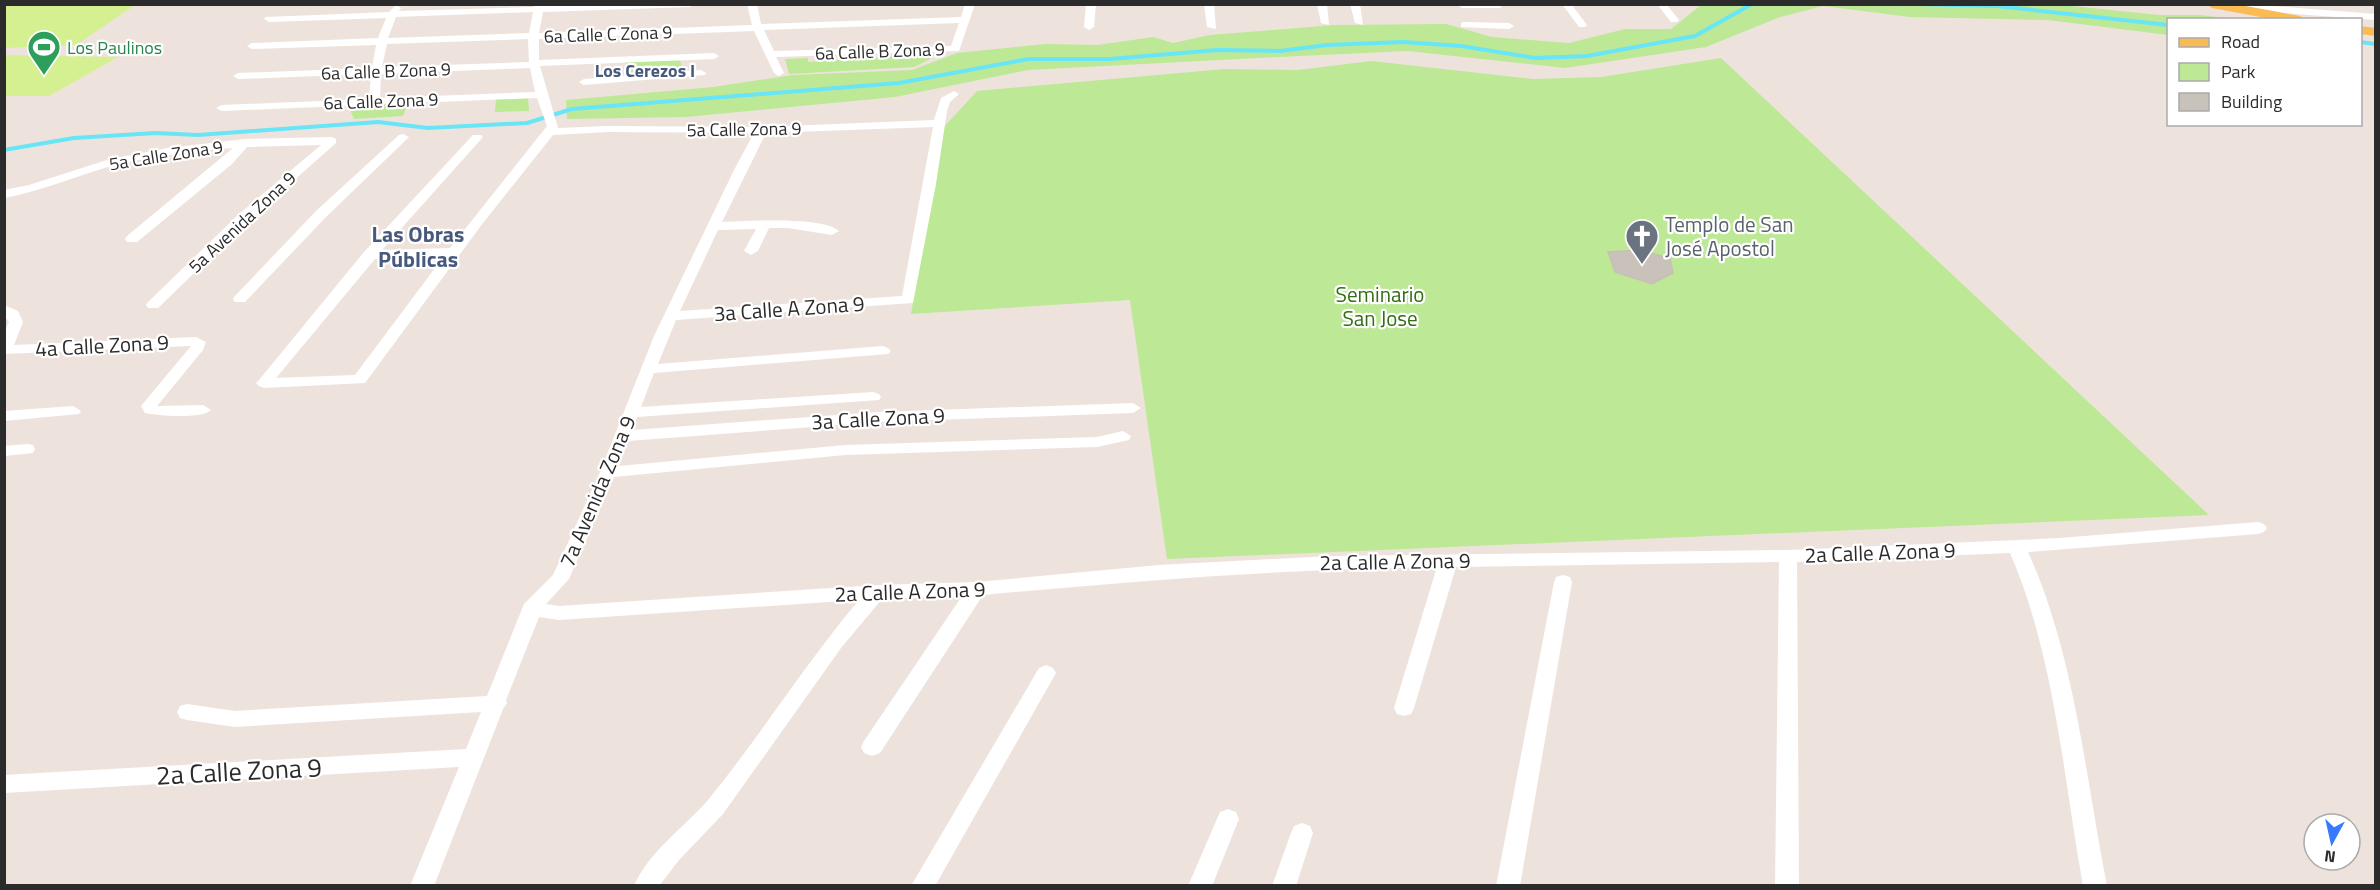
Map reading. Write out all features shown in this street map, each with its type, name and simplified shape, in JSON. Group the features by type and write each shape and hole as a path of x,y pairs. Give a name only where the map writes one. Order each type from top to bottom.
{"main road":[{"path":"2216,5 2289,18"}],"street":[{"path":"379,101 381,71 387,42 398,12 409,4"},
{"path":"269,19 398,12 690,4"},
{"path":"752,4 757,27 778,73"},
{"path":"965,20 970,4"},
{"path":"1089,27 1091,4"},
{"path":"1209,4 1212,27"},
{"path":"1322,4 1326,23"},
{"path":"1355,4 1360,23"},
{"path":"1566,4 1582,25"},
{"path":"1661,4 1674,20"},
{"path":"1462,5 1500,5 1514,38"},
{"path":"2216,5 2376,16"},
{"path":"477,137 369,255 264,383 360,380 453,252 552,129 534,64 532,37 539,8"},
{"name":"6a Calle C Zona 9","path":"252,46 965,20"},
{"name":"6a Calle B Zona 9","path":"770,54 956,49 965,20"},
{"path":"1464,25 1509,26"},
{"path":"584,82 616,79 703,78 694,56"},
{"name":"6a Calle B Zona 9","path":"238,76 714,56"},
{"path":"609,59 616,79"},
{"path":"939,123 943,105 954,94"},
{"name":"6a Calle Zona 9","path":"222,108 379,101 543,101"},
{"name":"5a Calle Zona 9","path":"552,129 760,129 939,123"},
{"name":"3a Calle A Zona 9","path":"670,316 908,300 939,123"},
{"name":"7a Avenida Zona 9","path":"422,885 497,703 534,604 560,579 609,472 630,413 670,316 740,170 760,137 760,129"},
{"path":"240,299 321,214 403,137"},
{"name":"5a Calle Zona 9","path":"4,194 39,187 86,170 131,158 245,143 332,141"},
{"name":"5a Avenida Zona 9","path":"153,305 243,218 332,141"},
{"path":"132,239 228,161 245,143"},
{"path":"751,251 764,225"},
{"path":"713,226 797,225 832,231"},
{"path":"369,255 453,252"},
{"path":"4,309 13,314 16,322 4,350"},
{"name":"4a Calle Zona 9","path":"4,350 199,342 198,347 149,406 151,410 157,411 203,410"},
{"path":"649,369 883,351"},
{"path":"630,413 873,397"},
{"name":"3a Calle Zona 9","path":"622,436 878,417 1133,408"},
{"path":"4,416 73,411"},
{"path":"609,472 845,450 908,450 1097,442 1123,436"},
{"path":"4,451 27,449"},
{"name":"2a Calle A Zona 9","path":"534,604 539,610 559,613 877,592 977,589 1159,572 1332,562 1788,556 2016,546 2259,528"},
{"path":"2016,546 2034,585 2052,655 2095,885"},
{"path":"1787,885 1788,556"},
{"path":"1404,708 1449,560"},
{"path":"1508,885 1563,582"},
{"path":"872,747 977,589"},
{"path":"645,885 671,853 715,807 834,643 877,592"},
{"path":"922,885 1046,673"},
{"path":"187,712 235,719 497,703"},
{"name":"2a Calle Zona 9","path":"4,784 474,757"},
{"path":"1200,885 1228,819"},
{"path":"1284,885 1302,833"}],"green space":[{"path":"5,5 135,5 76,45 5,48"},
{"path":"1701,5 2063,5 2159,15 2200,15 2226,18 2167,18 2167,35 2048,20 1910,17 1823,6 1780,17 1706,47 1565,68 1407,51 1279,57 1028,70 895,97 686,117 567,119 566,100 713,87 793,75 912,70 957,53 1045,44 1098,45 1153,37 1173,43 1210,35 1334,25 1446,24 1492,37 1569,43 1625,29 1671,29"},
{"path":"934,54 932,58 914,67 789,74 785,59 808,58 808,62"},
{"name":"Los Paulinos","path":"5,55 118,57 49,96 5,96"},
{"path":"679,58 684,72 631,75 625,61"},
{"name":"Seminario San Jose","path":"1721,58 2209,515 1167,559 1130,300 911,314 943,128 977,91 1225,69 1298,70 1371,61 1533,79 1601,77"},
{"path":"528,97 529,111 495,112 496,98"},
{"path":"408,104 403,116 354,119 348,105"}],"building":[{"name":"Templo de San José Apostol","path":"1638,250 1670,258 1673,273 1652,284 1615,272 1608,252"}],"waterway":[{"path":"4,150 74,138 155,133 198,135 378,122 428,128 527,123 572,109 899,83 1029,59 1110,59 1217,50 1280,51 1327,45 1403,42 1461,46 1535,58 1587,56 1695,36 1752,4"},
{"path":"1918,4 1997,6 2167,25"},
{"path":"2362,42 2376,44"}],"place":[{"name":"Los Paulinos","path":"44,76"},
{"name":"Templo de San José Apostol","path":"1642,265"}],"district":[{"name":"Los Cerezos I","path":"645,70"},
{"name":"Las Obras Públicas","path":"418,246"}]}
